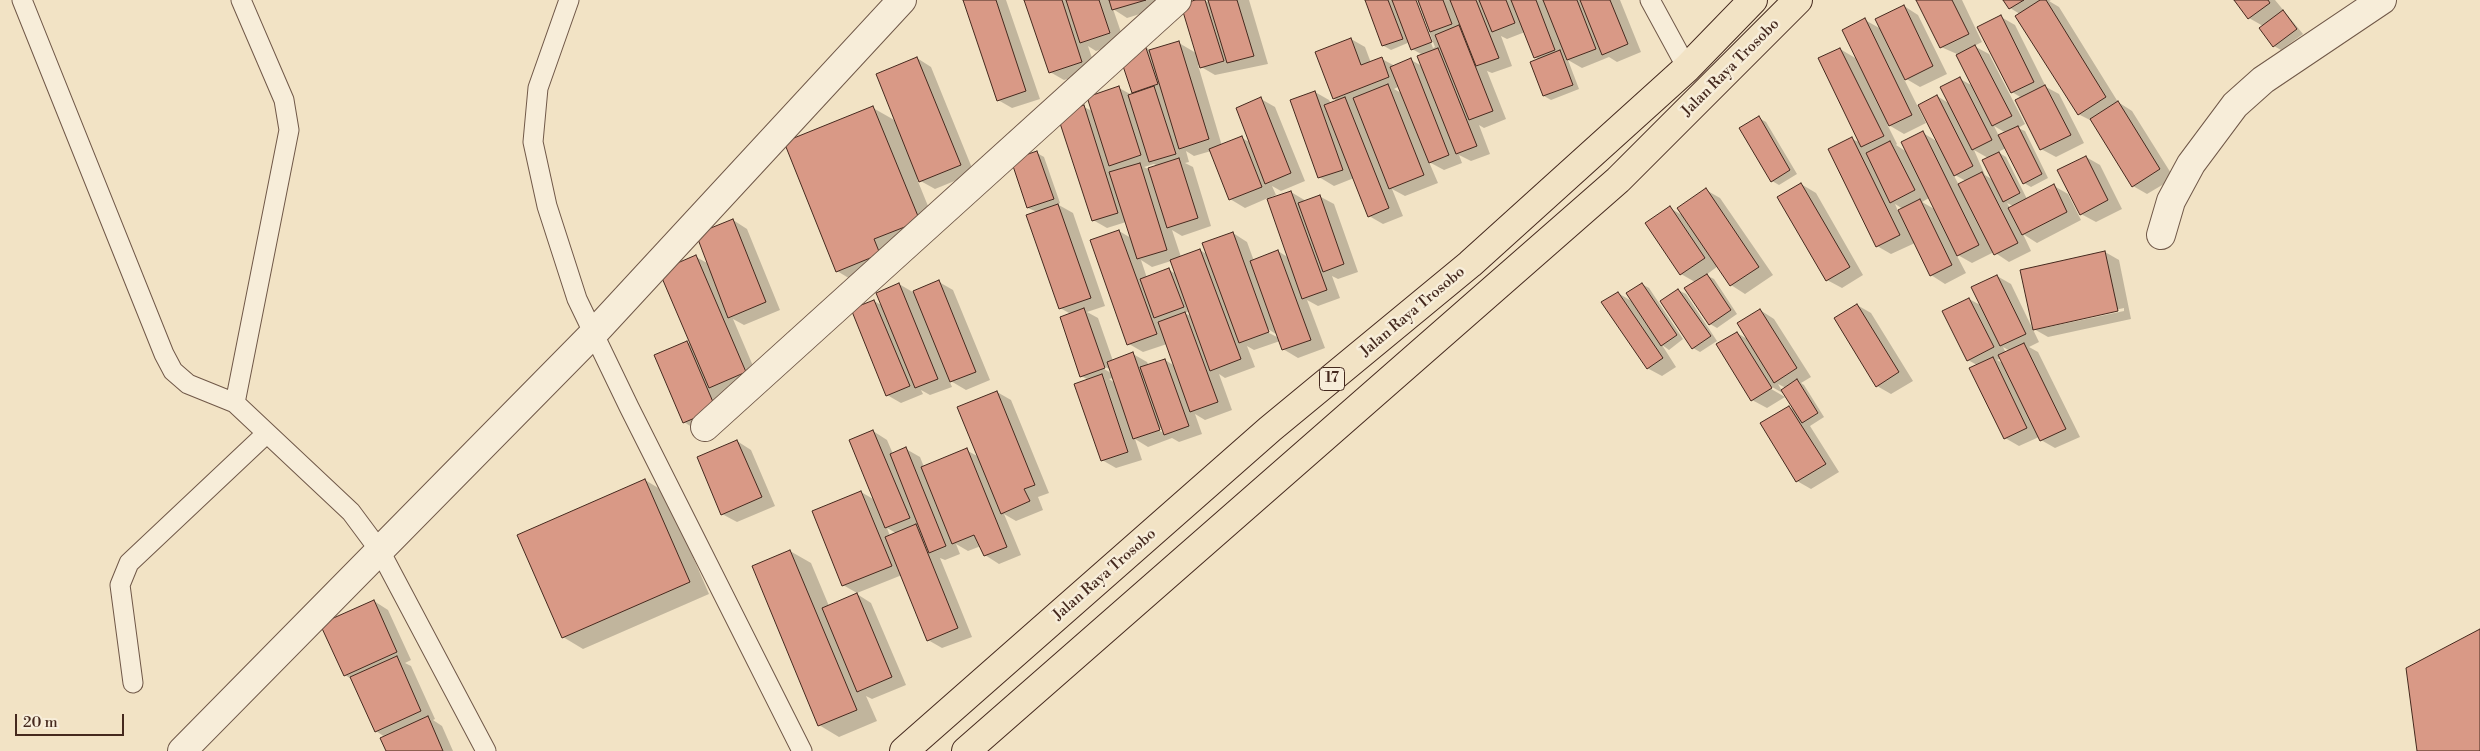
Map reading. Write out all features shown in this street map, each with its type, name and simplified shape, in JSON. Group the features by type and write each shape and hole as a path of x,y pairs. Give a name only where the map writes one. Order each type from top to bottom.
{"highway":[{"name":"Jalan Raya Trosobo","path":"904,751 1270,429 1470,264 1687,68 1753,0"},
{"name":"Jalan Raya Trosobo","path":"966,751 1618,180 1798,0"}],"street":[{"path":"182,751 375,546 593,331 902,0"},
{"path":"705,427 1177,0"},
{"path":"2161,235 2171,201 2191,164 2235,105 2263,80 2382,0"}],"lane":[{"path":"22,0 164,354 173,371 188,384 235,403 351,512 375,546 486,751"},
{"path":"235,403 289,130 284,100 241,0"},
{"path":"569,0 538,88 533,142 547,206 577,299 629,408 802,751"},
{"path":"1650,0 1687,68"},
{"path":"133,683 120,585 129,563 267,433"}],"building":[{"path":"963,0 996,0 1026,91 997,101"},
{"path":"1024,0 1062,0 1082,62 1049,73"},
{"path":"1066,0 1099,0 1110,33 1080,43"},
{"path":"1109,0 1146,0 1112,10"},
{"path":"1195,0 1205,0 1224,61 1200,68 1181,5"},
{"path":"1208,0 1237,0 1254,56 1227,63"},
{"path":"1365,0 1388,0 1403,39 1382,46"},
{"path":"1392,0 1416,0 1432,42 1411,50"},
{"path":"1418,0 1443,0 1452,24 1430,32"},
{"path":"1450,0 1476,0 1499,58 1476,66"},
{"path":"1479,0 1506,0 1515,23 1492,32"},
{"path":"1511,0 1536,0 1555,50 1534,58"},
{"path":"1543,0 1577,0 1596,49 1567,60"},
{"path":"1580,0 1610,0 1628,44 1602,55"},
{"path":"1916,0 1952,0 1969,34 1940,48"},
{"path":"2003,0 2024,0 2009,9"},
{"path":"2040,0 2046,0 2106,97 2078,115 2015,16"},
{"path":"2234,0 2268,0 2270,3 2248,19"},
{"path":"1904,5 1933,66 1905,80 1875,19"},
{"path":"2283,10 2297,29 2273,47 2259,28"},
{"path":"2001,15 2034,82 2011,93 1977,27"},
{"path":"1865,18 1912,115 1889,126 1842,30"},
{"path":"1459,25 1493,111 1469,120 1435,35"},
{"path":"1351,38 1361,65 1382,57 1389,77 1333,99 1315,52"},
{"path":"1179,41 1209,139 1179,149 1149,50"},
{"path":"1145,45 1158,84 1132,93 1119,54"},
{"path":"1975,45 2012,116 1992,126 1956,55"},
{"path":"1438,48 1477,146 1456,154 1417,56"},
{"path":"1840,48 1884,136 1861,147 1818,58"},
{"path":"1560,50 1573,85 1543,96 1530,62"},
{"path":"917,57 961,165 919,182 876,74"},
{"path":"1411,58 1449,155 1429,163 1390,67"},
{"path":"1960,77 1992,140 1972,150 1940,87"},
{"path":"1388,84 1424,175 1389,189 1353,98"},
{"path":"2045,85 2071,135 2040,150 2015,100"},
{"path":"1119,86 1141,155 1109,166 1087,97"},
{"path":"1154,86 1176,154 1149,162 1128,95"},
{"path":"1315,91 1343,170 1318,178 1290,100"},
{"path":"1937,95 1973,166 1954,176 1918,105"},
{"path":"1261,97 1291,173 1265,184 1236,108"},
{"path":"1345,97 1389,208 1368,217 1324,105"},
{"path":"2118,101 2160,169 2132,187 2090,119"},
{"path":"1084,105 1118,213 1092,221 1057,114"},
{"path":"873,106 920,221 874,239 880,254 836,272 784,142"},
{"path":"1759,116 1790,170 1771,182 1739,128"},
{"path":"2018,126 2042,174 2023,184 1998,135"},
{"path":"1923,131 1979,245 1957,256 1901,142"},
{"path":"1242,136 1262,187 1229,200 1209,149"},
{"path":"1852,137 1900,235 1876,247 1828,149"},
{"path":"1890,141 1915,190 1890,203 1866,153"},
{"path":"1037,151 1054,199 1027,208 1011,160"},
{"path":"1999,152 2020,193 2003,202 1982,160"},
{"path":"2086,156 2108,200 2080,215 2057,170"},
{"path":"1179,158 1198,218 1167,228 1148,168"},
{"path":"1140,163 1167,250 1137,259 1109,172"},
{"path":"1982,172 2018,243 1994,255 1958,184"},
{"path":"1801,183 1850,267 1826,281 1777,197"},
{"path":"2054,184 2067,212 2022,235 2008,208"},
{"path":"1706,188 1759,267 1730,286 1677,208"},
{"path":"1291,191 1327,290 1302,299 1267,199"},
{"path":"1320,195 1344,264 1323,272 1298,203"},
{"path":"1920,199 1952,265 1930,276 1898,210"},
{"path":"1058,204 1091,298 1059,309 1026,215"},
{"path":"1670,206 1705,258 1680,275 1645,223"},
{"path":"733,219 766,302 728,318 696,234"},
{"path":"1119,230 1157,334 1127,345 1090,240"},
{"path":"1233,232 1269,332 1239,343 1202,243"},
{"path":"1200,249 1241,359 1210,371 1170,260"},
{"path":"1278,250 1311,340 1282,350 1250,261"},
{"path":"2105,251 2118,311 2033,330 2020,270"},
{"path":"696,255 746,372 709,388 659,271"},
{"path":"1169,268 1184,307 1154,318 1140,279"},
{"path":"1707,274 1731,310 1709,325 1684,288"},
{"path":"1997,275 2026,334 2000,346 1971,287"},
{"path":"939,280 976,372 950,382 913,291"},
{"path":"899,283 938,379 915,388 876,293"},
{"path":"1642,283 1677,335 1661,346 1626,293"},
{"path":"1678,289 1711,336 1692,349 1660,301"},
{"path":"1618,292 1663,358 1647,369 1601,302"},
{"path":"1969,298 1994,347 1967,361 1942,311"},
{"path":"874,300 910,386 886,396 851,309"},
{"path":"1857,304 1899,372 1876,387 1834,318"},
{"path":"1084,308 1105,368 1080,377 1060,317"},
{"path":"1760,309 1797,368 1774,383 1737,323"},
{"path":"1185,312 1218,402 1190,412 1158,322"},
{"path":"1737,332 1772,388 1751,401 1716,344"},
{"path":"687,341 716,409 683,423 654,355"},
{"path":"2024,343 2066,429 2040,441 1998,355"},
{"path":"1133,352 1160,430 1133,439 1107,362"},
{"path":"1993,357 2027,428 2004,439 1969,368"},
{"path":"1165,359 1189,426 1164,435 1140,367"},
{"path":"1102,374 1128,452 1101,461 1074,384"},
{"path":"1797,379 1818,413 1802,423 1781,390"},
{"path":"997,391 1035,485 1024,489 1030,501 1001,514 957,407"},
{"path":"1789,406 1826,464 1796,482 1760,423"},
{"path":"873,430 910,518 885,528 849,440"},
{"path":"737,440 762,497 721,515 697,457"},
{"path":"906,447 946,546 929,553 890,454"},
{"path":"967,448 1007,547 984,556 974,535 952,544 921,467"},
{"path":"645,479 690,582 562,638 517,535"},
{"path":"861,491 892,566 842,586 812,511"},
{"path":"916,524 958,628 927,641 885,537"},
{"path":"790,550 857,710 818,726 752,566"},
{"path":"857,593 892,677 857,692 822,608"},
{"path":"374,600 397,652 344,676 320,624"},
{"path":"2480,629 2480,751 2417,751 2406,668"},
{"path":"397,656 421,711 375,732 350,677"},
{"path":"428,716 443,751 386,751 380,738"}]}
